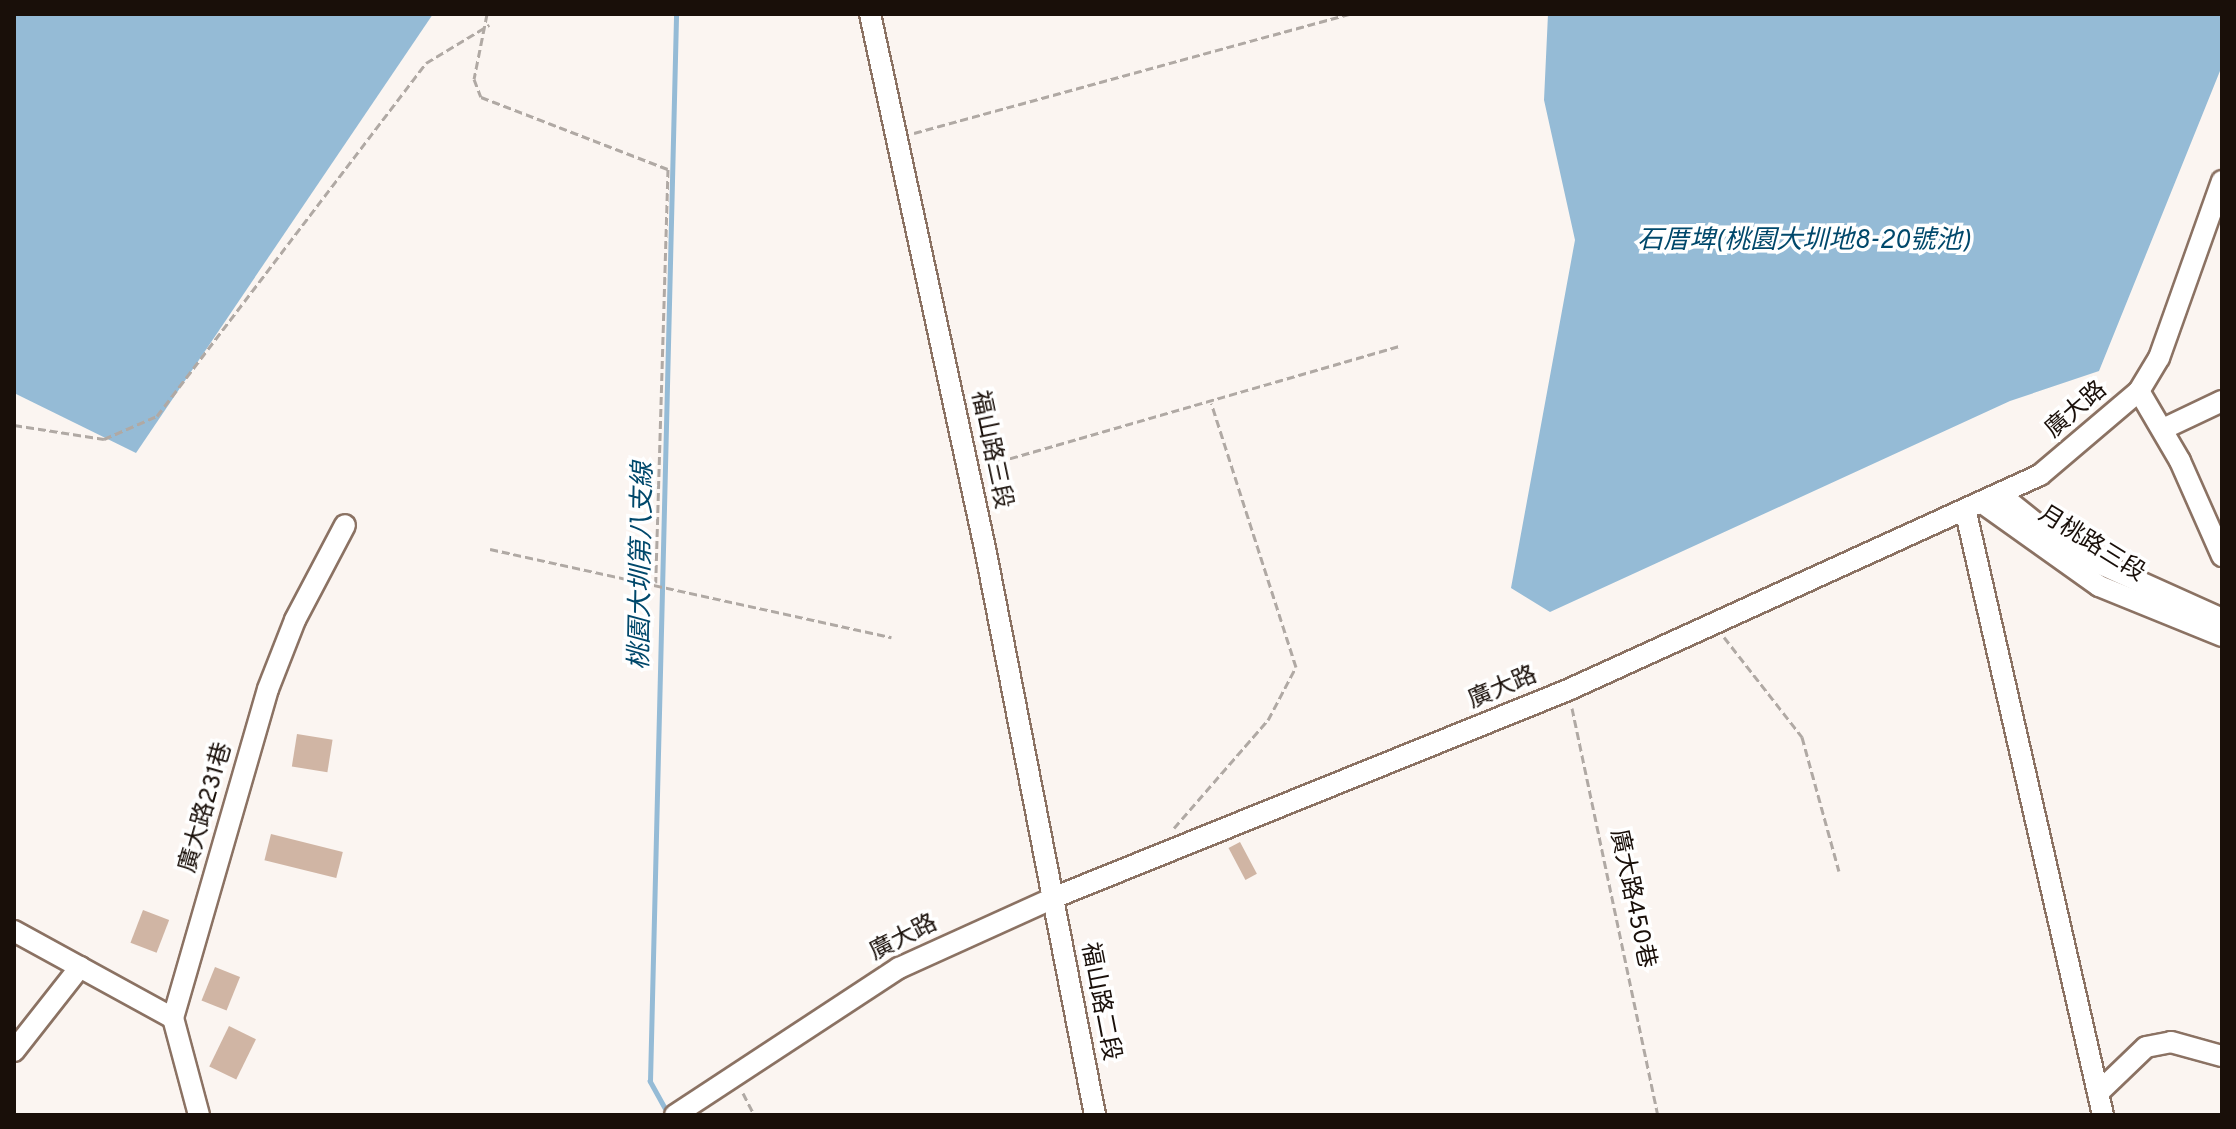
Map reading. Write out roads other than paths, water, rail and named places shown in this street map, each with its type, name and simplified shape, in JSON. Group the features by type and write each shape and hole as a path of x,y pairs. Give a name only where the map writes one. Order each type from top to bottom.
{"street":[{"name":"福山路三段","path":"870,14 968,470 1053,898"},
{"name":"廣大路","path":"675,1115 899,968 1053,898 1568,690 1984,504 2074,450 2139,391 2159,358 2222,181"},
{"path":"2139,391 2163,429 2222,556"},
{"path":"2163,429 2222,401"},
{"path":"1984,504 2103,1115"},
{"name":"月桃路三段","path":"1984,504 2052,536 2098,563 2222,619"},
{"name":"月桃路三段","path":"1984,504 2099,586 2222,636"},
{"name":"廣大路231巷","path":"173,1018 268,689 295,620 345,525"},
{"name":"福山路二段","path":"1053,898 1095,1115"},
{"path":"14,931 173,1018 199,1115"},
{"path":"14,1051 80,967"},
{"path":"2098,1093 2146,1047 2171,1042 2222,1056"}],"water":[{"path":"14,14 433,14 136,453 14,393"},
{"name":"石厝埤(桃園大圳地8-20號池)","path":"1548,14 2222,14 2222,66 2099,371 2010,401 1550,612 1511,588 1575,240 1544,100"}],"waterway":[{"name":"桃園大圳第八支線","path":"668,1114 650,1081 676,14"}]}
